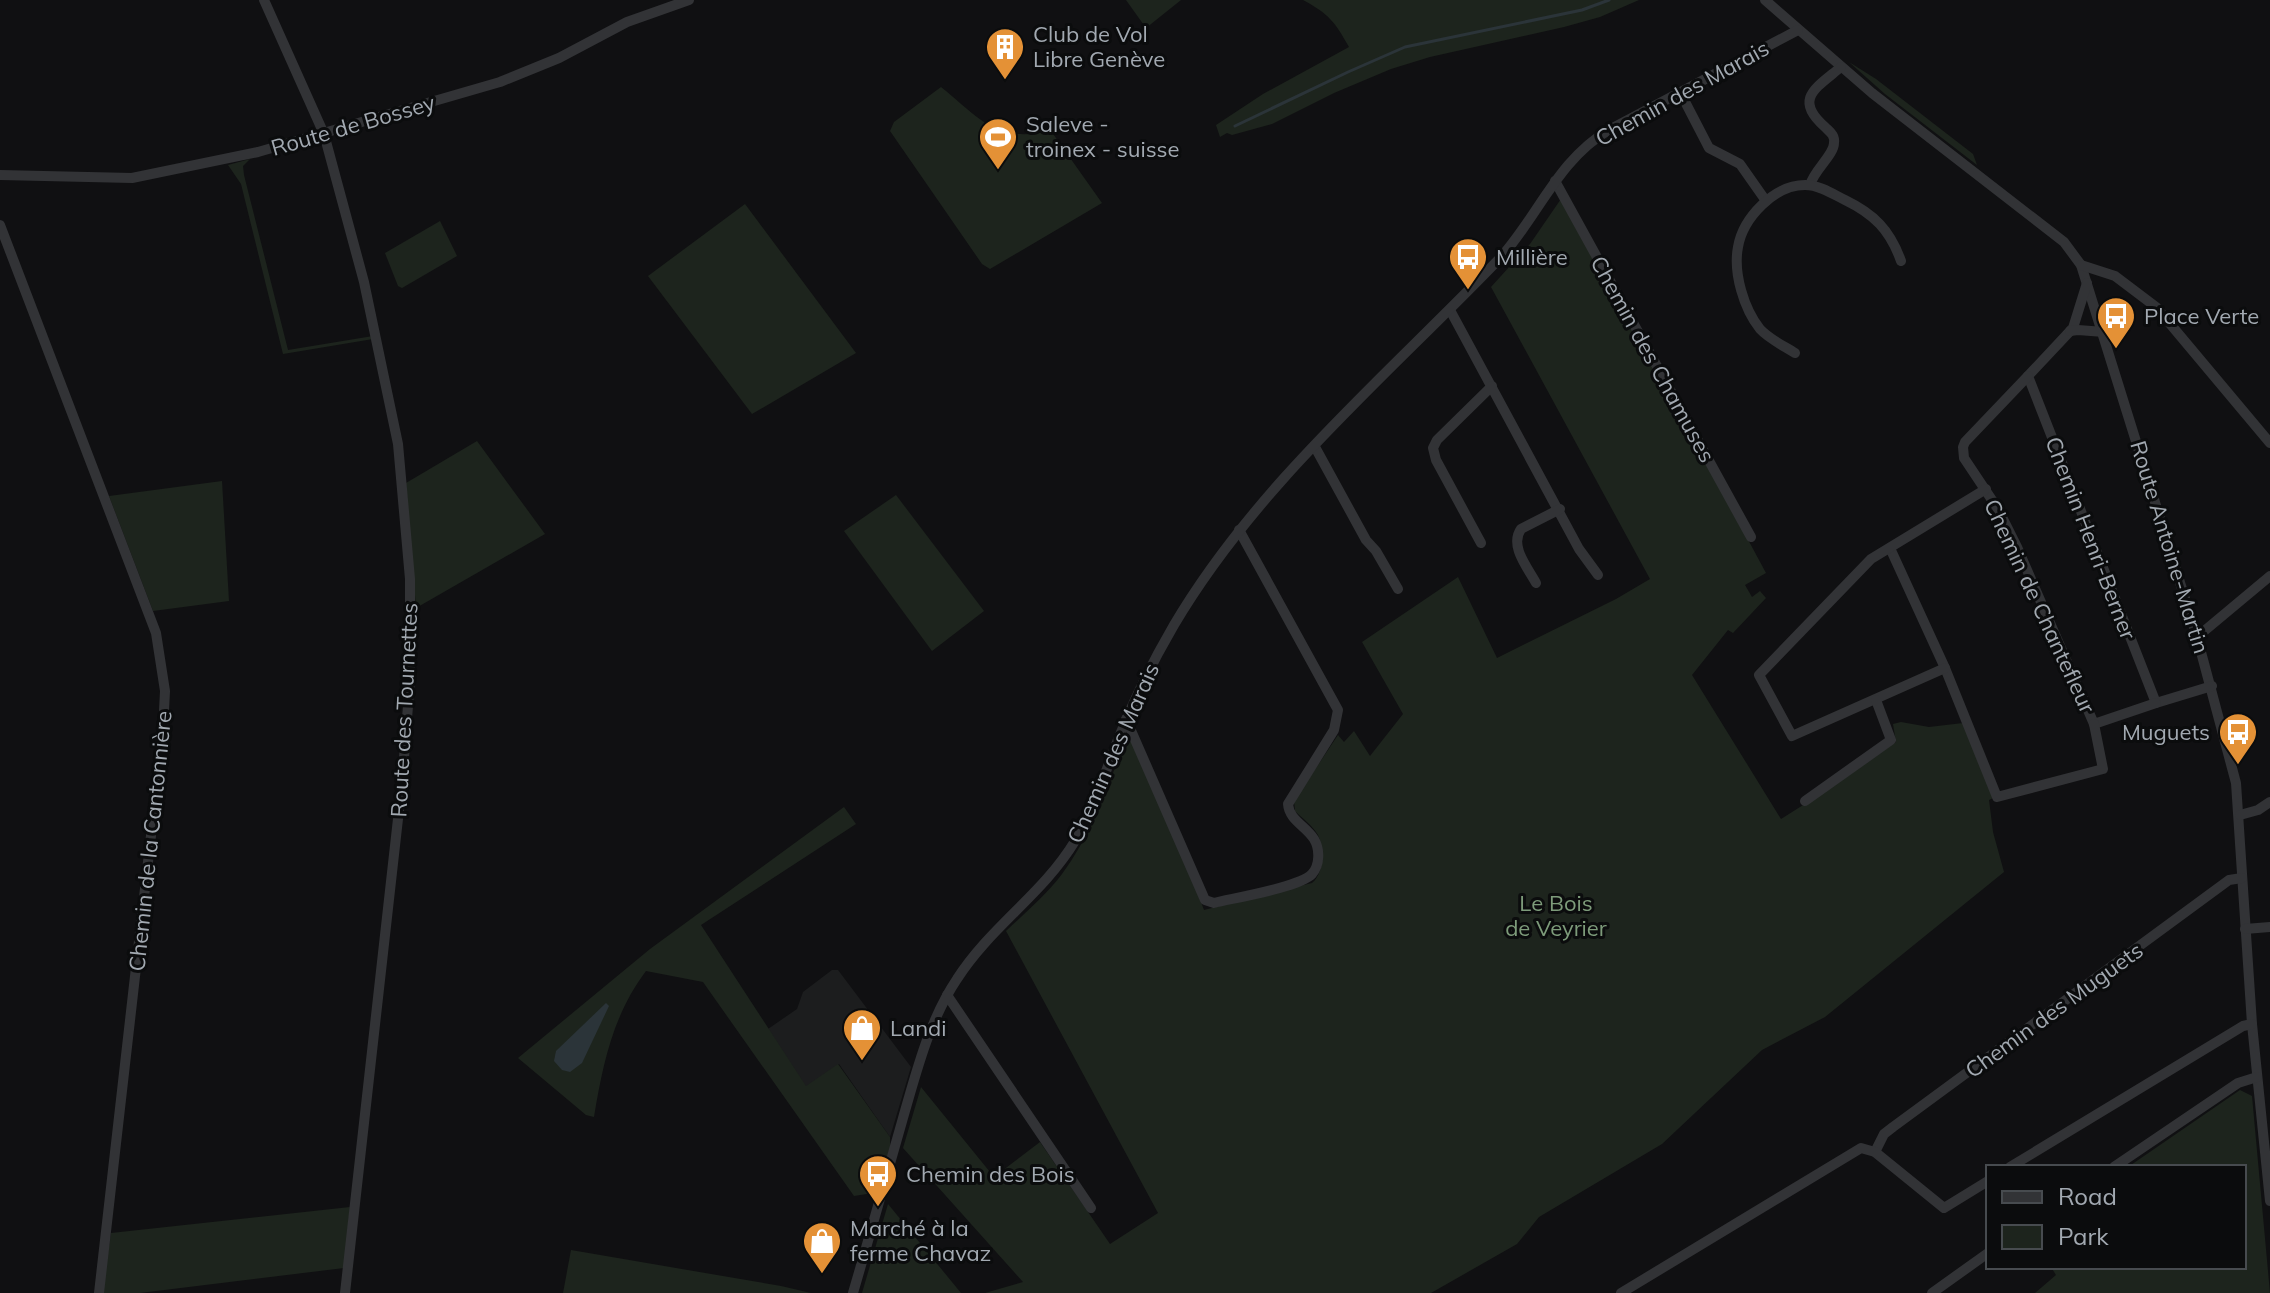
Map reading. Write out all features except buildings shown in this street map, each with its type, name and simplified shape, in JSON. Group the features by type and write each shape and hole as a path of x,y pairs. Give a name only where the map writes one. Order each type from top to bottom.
{"street":[{"name":"Route des Tournettes","path":"264,0 324,134 370,305 403,484 411,611 410,680 402,783 345,1293"},
{"name":"Route de Bossey","path":"0,175 132,178 237,157 520,75 627,22 689,0"},
{"name":"Route Antoine-Martin","path":"1765,0 1841,67 2069,247 2081,265 2212,686 2234,775 2240,815 2252,1024 2270,1201"},
{"name":"Chemin des Marais","path":"853,1293 926,1043 947,995 978,950 1039,889 1068,853 1090,813 1126,719 1175,624 1239,530 1273,489 1510,247 1569,162 1590,142 1798,30"},
{"path":"1810,185 1815,172 1834,148 1834,140 1811,114 1809,99 1814,90 1841,67"},
{"path":"1680,92 1709,148 1740,164 1766,201"},
{"name":"Chemin des Chamuses","path":"1555,181 1751,537"},
{"path":"1795,353 1758,326 1740,281 1737,260 1739,244 1749,223 1766,201 1793,187 1810,185 1862,208 1889,233 1901,261"},
{"name":"Chemin de la Cantonnière","path":"0,225 152,622 161,656 165,691 99,1293"},
{"path":"2081,265 2115,276 2156,307 2270,443"},
{"path":"2028,376 2070,331 2087,282"},
{"path":"1450,310 1579,549 1598,575"},
{"path":"2070,331 2104,332"},
{"name":"Chemin de Chantefleur","path":"1890,548 1945,668 1997,797 2103,769 2094,724 2017,547 1986,489 1964,458 1963,447 2028,376"},
{"name":"Chemin Henri-Berner","path":"2028,376 2156,703"},
{"path":"1481,543 1436,460 1433,448 1437,440 1492,386"},
{"path":"1315,447 1366,540 1398,589"},
{"name":"Chemin de Chantefleur","path":"1945,668 1792,736 1759,675 1864,564 1986,489"},
{"path":"1536,583 1517,547 1517,533 1560,509"},
{"path":"1126,719 1202,895 1209,903 1273,889 1313,873 1319,854 1316,841 1290,814 1288,804 1340,727 1336,703 1239,530"},
{"path":"2197,637 2270,576"},
{"path":"2156,703 2212,686"},
{"path":"1805,801 1891,740 1876,700"},
{"name":"Chemin de Chantefleur","path":"2094,724 2156,703"},
{"path":"2240,815 2258,810 2270,802"},
{"name":"Chemin des Muguets","path":"1875,1152 1884,1134 2229,880 2242,878"},
{"path":"2245,929 2270,927"},
{"path":"947,995 1091,1208"},
{"path":"2013,1165 2226,1036 2252,1024"},
{"path":"2117,1165 2238,1083 2257,1077"},
{"path":"1621,1293 1861,1148 1875,1152 1944,1208 1986,1182"},
{"path":"1932,1293 1986,1254"}],"shaded area":[{"path":"832,970 838,970 911,1067 890,1137 839,1064 806,1087 768,1029 797,1009 803,992"},
{"path":"606,1003 609,1006 582,1063 570,1072 562,1070 554,1061 556,1051"}],"green space":[{"path":"1126,0 1181,0 1146,28"},
{"path":"1303,0 1639,0 1600,17 1391,69 1272,124 1220,137 1216,125 1263,94 1349,47 1330,19"},
{"path":"1849,62 1876,79 1973,154 1977,165 1885,94"},
{"name":"Saleve - troinex - suisse","path":"941,87 978,118 1002,131 1032,134 1051,131 1102,203 990,269 982,264 890,131 894,122"},
{"path":"250,159 243,166 244,175 288,350 373,336 373,339 283,354 241,184 228,165"},
{"name":"Le Bois de Veyrier","path":"1563,196 1766,573 1745,585 1752,597 1760,591 1766,598 1733,633 1728,630 1692,675 1781,819 1896,742 1893,724 1901,722 1929,727 1963,723 1993,798 1989,800 1993,832 2004,872 1825,1017 1762,1050 1662,1144 1539,1217 1517,1244 1431,1293 985,1293 1023,1282 903,1148 921,1087 994,1177 1040,1142 1110,1244 1158,1213 1006,931 1049,889 1073,858 1099,807 1127,735 1135,743 1204,910 1312,883 1321,867 1322,847 1316,832 1295,811 1294,801 1338,735 1344,742 1354,731 1370,756 1403,714 1362,642 1458,577 1497,658 1650,579 1491,287 1530,244"},
{"path":"745,204 856,353 752,414 648,276"},
{"path":"440,221 457,256 402,288 398,286 385,253"},
{"path":"477,441 545,534 416,608 406,483"},
{"path":"222,481 229,601 153,611 109,496"},
{"path":"896,495 984,611 932,651 844,531"},
{"path":"844,807 856,824 701,925 806,1086 838,1064 890,1137 890,1148 876,1192 854,1196 703,982 646,971 617,1022 594,1117 586,1115 518,1058 650,949"},
{"path":"2240,1090 2252,1096 2270,1293 2035,1293 2056,1275 2052,1269 2246,1269 2246,1165 2131,1165"},
{"path":"888,1204 961,1293 862,1293"},
{"path":"350,1207 344,1268 140,1293 102,1293 111,1233"},
{"path":"571,1250 781,1286 811,1293 563,1293"}],"waterway":[{"path":"1235,126 1405,47 1582,10 1609,0"}],"place":[{"name":"Club de Vol Libre Genève","path":"1005,81"},
{"name":"Saleve - troinex - suisse","path":"998,171"},
{"name":"Millière","path":"1468,291"},
{"name":"Place Verte","path":"2116,350"},
{"name":"Muguets","path":"2238,766"},
{"name":"Landi","path":"862,1062"},
{"name":"Chemin des Bois","path":"878,1208"},
{"name":"Marché à la ferme Chavaz","path":"822,1275"}]}
